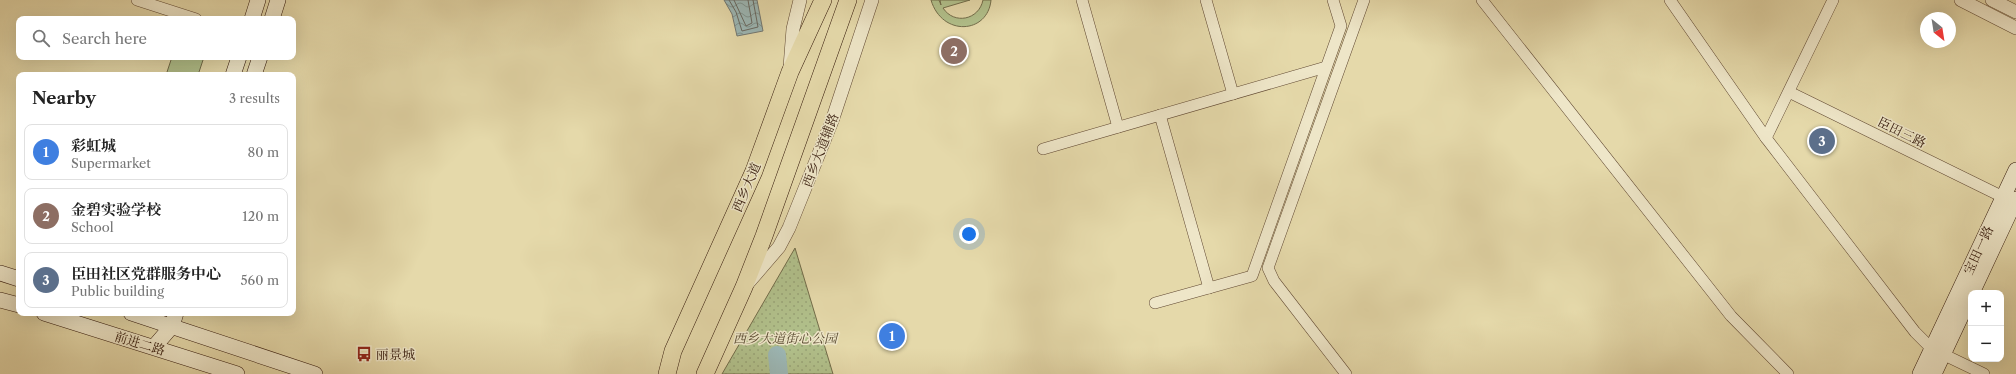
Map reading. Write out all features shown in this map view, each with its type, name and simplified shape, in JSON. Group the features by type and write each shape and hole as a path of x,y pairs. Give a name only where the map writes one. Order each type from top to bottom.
{"main road":[{"path":"253,16 258,0"},
{"path":"273,16 278,0"},
{"name":"西乡大道","path":"666,374 673,351 754,170 790,72 823,0"},
{"path":"705,373 744,287 797,146 848,0"},
{"path":"234,72 238,60"},
{"path":"255,72 259,60"},
{"name":"宝田一路","path":"1974,290 2006,219 2016,170"},
{"name":"宝田一路","path":"1934,374 1938,352 2006,219"},
{"path":"0,273 16,278"},
{"path":"0,300 16,304"},
{"name":"宝田一路","path":"1920,374 1938,352 1968,301"},
{"name":"前进二路","path":"54,316 237,374"},
{"path":"154,316 154,347"},
{"name":"前进二路","path":"154,316 174,319 315,374"},
{"path":"154,347 174,319"},
{"path":"656,374 673,351"},
{"path":"673,351 673,363 679,374"}],"street":[{"path":"137,0 187,16"},
{"path":"790,72 791,47 800,0"},
{"name":"西乡大道辅路","path":"744,287 779,247 789,228 832,121 872,0"},
{"path":"1082,0 1118,127"},
{"path":"1206,0 1233,94"},
{"path":"1155,303 1252,276 1341,26 1333,0"},
{"path":"1346,374 1274,281 1268,268 1364,0"},
{"path":"1482,0 1731,316 1788,374"},
{"path":"1670,0 1766,138 1897,308 1938,352 1984,374"},
{"path":"1766,138 1833,0"},
{"path":"1961,0 2016,28"},
{"path":"1992,0 2016,12"},
{"path":"1043,148 1326,67"},
{"name":"臣田三路","path":"1789,92 2010,198"},
{"path":"1160,115 1209,288"}],"green space":[{"path":"931,0 939,0 941,5 940,0 970,0 943,8 953,17 966,18 977,12 981,7 983,0 991,0 988,11 982,20 974,25 964,27 954,25 945,20 937,12"},
{"path":"171,60 203,60 199,72 167,72"},
{"name":"西乡大道街心公园","path":"795,248 833,374 722,374"}],"water":[{"path":"724,0 757,0 763,31 737,36 732,14"}],"waterway":[{"path":"777,355 779,374"}],"place":[{"name":"金碧实验学校","path":"954,51"},
{"name":"臣田社区党群服务中心","path":"1822,141"},
{"name":"彩虹城","path":"892,336"},
{"name":"丽景城","path":"364,354"}]}
